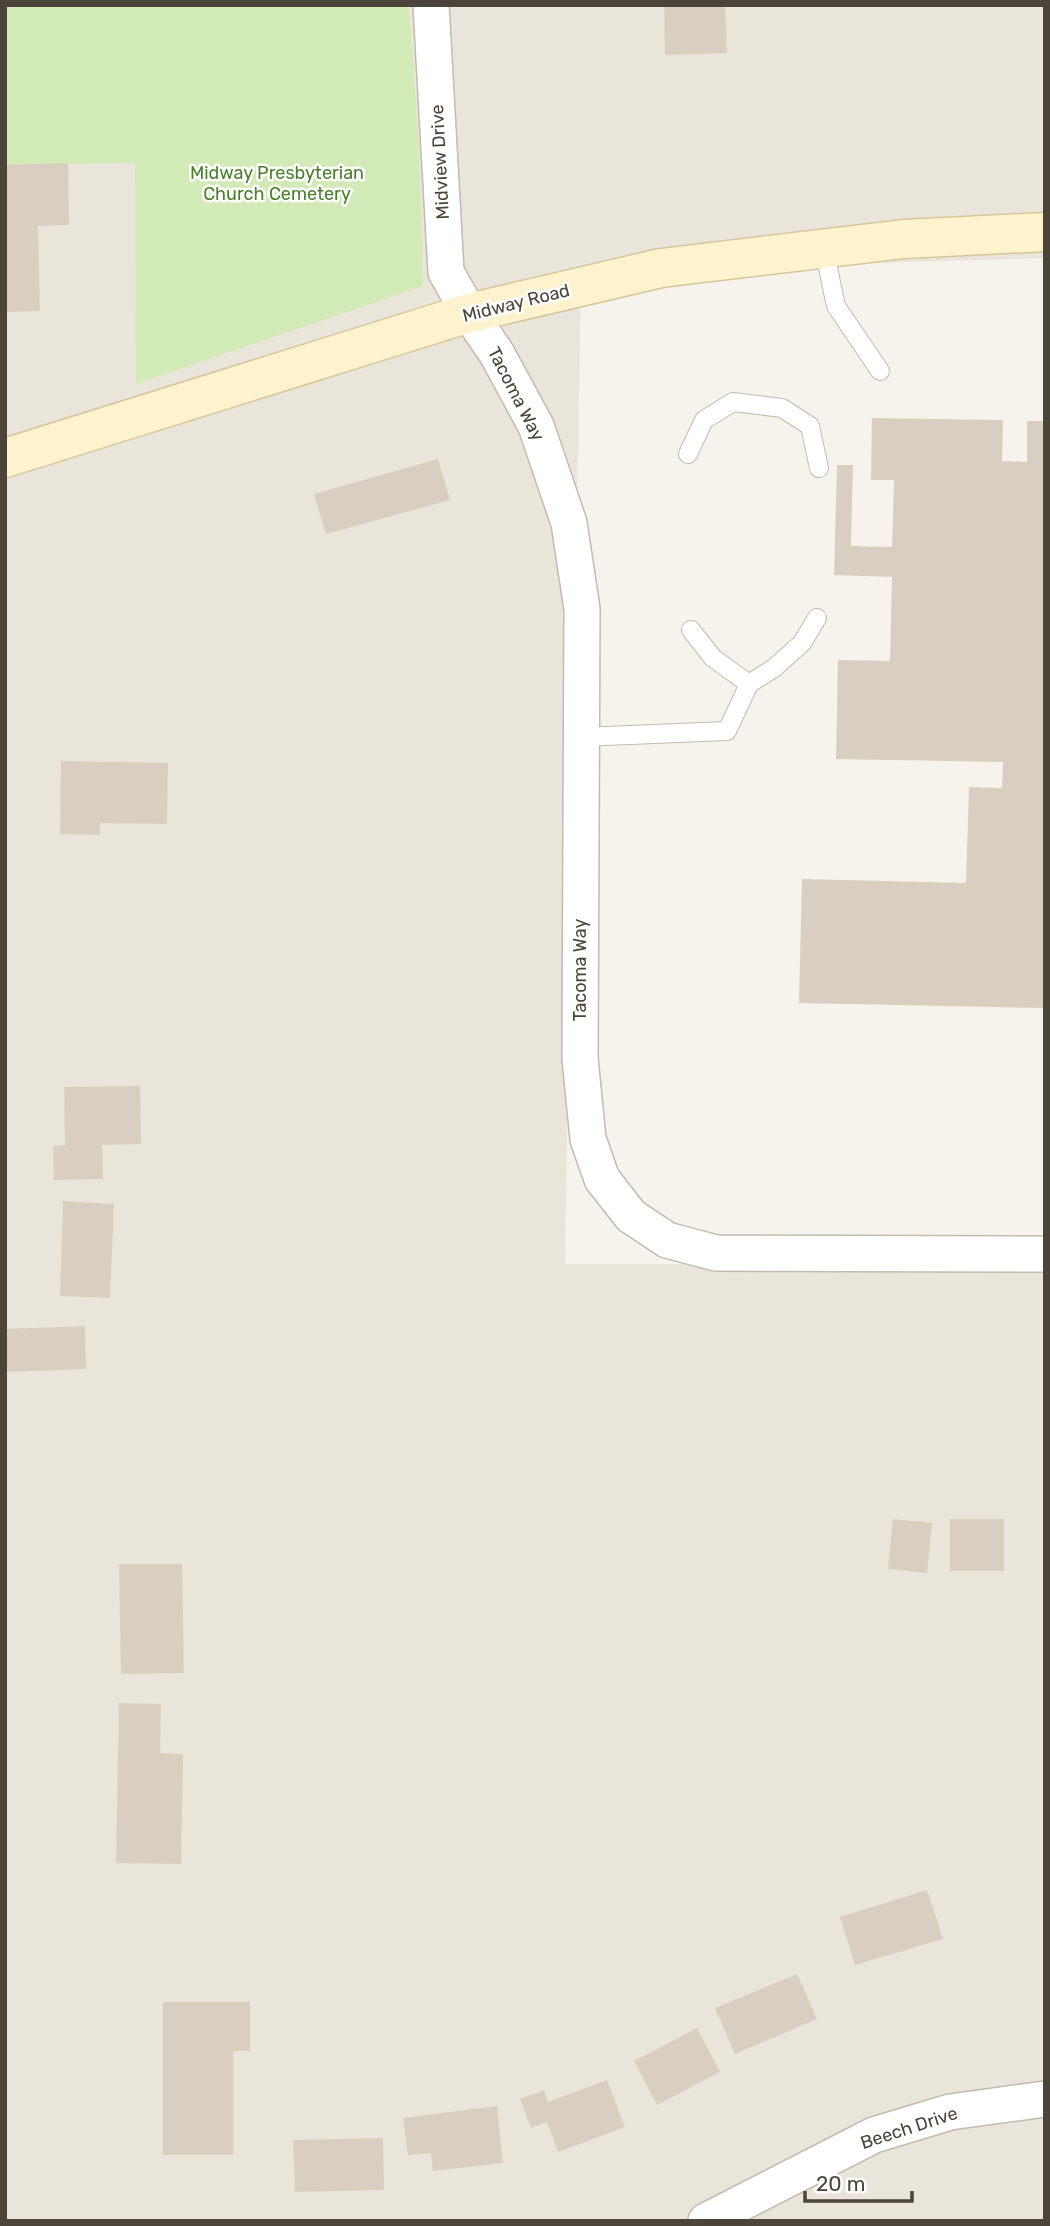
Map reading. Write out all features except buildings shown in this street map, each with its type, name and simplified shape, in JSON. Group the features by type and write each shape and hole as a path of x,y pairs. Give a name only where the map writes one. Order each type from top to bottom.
{"street":[{"name":"Midview Drive","path":"431,5 446,272 469,313"},
{"name":"Midway Road","path":"5,458 469,313 661,268 904,239 1045,232"},
{"name":"Tacoma Way","path":"469,313 497,355 536,426 569,523 582,609 580,1058 587,1139 601,1179 631,1216 667,1240 716,1253 1045,1254"},
{"name":"Beech Drive","path":"706,2221 874,2135 950,2112 1045,2099"}],"lane":[{"path":"824,249 836,306 880,371"},
{"path":"688,454 704,419 733,402 782,408 810,426 819,468"},
{"path":"581,737 727,731 749,684 774,668 802,643 817,618"},
{"path":"691,630 713,658 749,684"}],"shaded area":[{"path":"5,5 1045,5 1045,258 581,272 565,1264 1045,1264 1045,2221 5,2221"}],"green space":[{"name":"Midway Presbyterian Church Cemetery","path":"5,5 409,5 419,152 423,286 136,384 135,163 6,165"}]}
